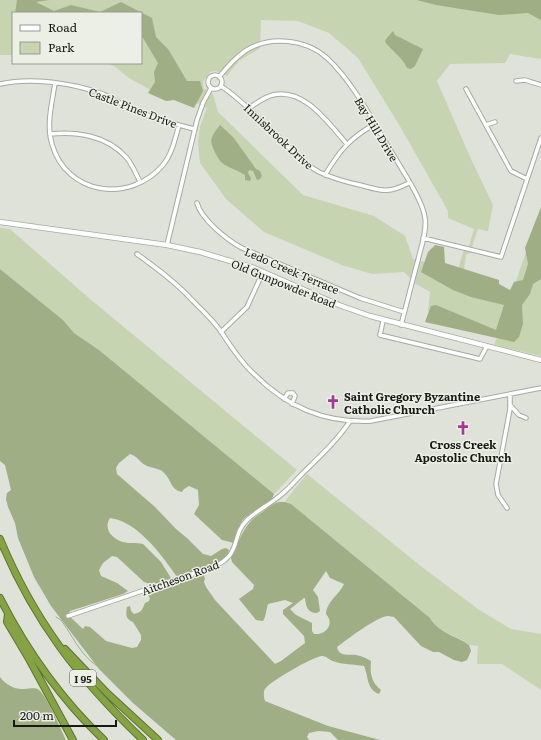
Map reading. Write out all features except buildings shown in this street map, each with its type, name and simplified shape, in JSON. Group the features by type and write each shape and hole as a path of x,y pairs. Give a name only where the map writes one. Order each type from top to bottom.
{"highway":[{"name":"I 95","path":"0,538 13,570 33,606 56,642 84,679 111,709 143,740"},
{"name":"I 95","path":"0,598 19,634 49,678 77,712 104,740"},
{"path":"33,606 58,640 85,671 158,740"},
{"path":"8,613 7,622 29,658 72,740"}],"main road":[{"name":"Old Gunpowder Road","path":"0,222 167,245 216,256 263,272 339,305 383,320 541,360"}],"street":[{"name":"Bay Hill Drive","path":"219,76 234,59 255,46 276,41 297,43 316,50 332,63 362,102 424,212 425,224 423,238 401,325"},
{"path":"215,75 219,76 222,82 221,86 217,89 211,88 208,83 209,78 215,75"},
{"name":"Castle Pines Drive","path":"0,84 28,80 80,88 103,94 138,111 194,129"},
{"path":"516,81 525,80 541,85"},
{"path":"55,83 50,118 51,143 60,164 64,169 78,181 95,187 115,189 128,187 152,175 165,162 174,143 179,125"},
{"name":"Innisbrook Drive","path":"221,86 249,108 267,128 309,165 325,175 382,191 395,190 409,183"},
{"path":"167,245 194,129 203,103 211,88"},
{"path":"466,89 511,171 527,179"},
{"path":"249,108 263,98 274,95 294,95 303,100 322,116 347,144"},
{"path":"486,125 495,122"},
{"path":"325,175 336,157 347,144 359,133 375,124"},
{"path":"50,134 67,132 81,133 113,146 127,158 140,182"},
{"path":"423,238 501,257 541,138"},
{"name":"Ledo Creek Terrace","path":"197,203 199,211 228,239 242,248 354,296 404,312"},
{"path":"137,254 192,300 221,332 254,374 270,389 292,404 318,415 350,421 372,421 541,388"},
{"path":"221,332 247,307 263,272"},
{"path":"383,320 380,335 480,359 487,346"},
{"path":"284,399 288,393 293,393 294,396 292,404"},
{"path":"508,508 498,495 497,480 510,405 510,394"},
{"path":"510,405 519,415 526,418"},
{"name":"Aitcheson Road","path":"68,616 213,567 225,561 232,552 246,520 278,498 332,444 346,429 350,421"}],"green space":[{"path":"0,0 541,0 541,59 510,54 505,63 450,64 437,81 493,205 488,231 478,229 470,253 466,255 464,269 512,293 541,208 541,356 494,345 498,335 428,311 430,292 416,284 404,272 372,274 342,265 264,232 226,199 200,163 198,142 200,127 207,108 184,97 158,94 129,78 114,66 109,64 142,64 142,12 12,12 12,55 0,55","holes":["261,20 298,21 329,33 358,58 401,128 448,211 448,218 474,229 469,246 463,252 458,270 413,259 405,236 374,216 303,195 218,112 213,94 204,89 203,82 210,72 216,71 227,76 239,61 260,48"]},
{"path":"0,228 10,229 90,299 297,470 274,494 99,350 74,333 63,320 0,269"},
{"path":"307,474 422,567 478,609 511,629 541,634 541,690 502,664 477,664 478,646 469,645 439,629 433,624 430,618 291,504 285,501"}],"shaded area":[{"path":"17,0 50,0 36,2 54,11 71,5 100,12 15,12"},
{"path":"417,0 541,0 541,20 528,13 499,15 436,5"},
{"path":"121,2 140,12 100,12"},
{"path":"142,13 152,18 156,37 168,49 187,81 200,81 203,91 194,108 174,100 166,101 148,93 155,82 154,72 158,63 143,38"},
{"path":"393,31 395,35 423,49 415,66 411,69 407,68 400,57 385,42"},
{"path":"220,125 233,137 256,169 260,171 262,176 260,179 257,180 253,171 249,170 248,173 251,178 250,181 245,180 245,175 219,160 211,140"},
{"path":"541,207 541,279 533,284 530,294 522,305 523,324 519,337 514,342 425,322 431,306 436,305 496,330 504,305 471,297 453,290 421,272 428,252 435,245 444,247 445,263 499,280 499,284 510,290 514,282 523,280 528,264 525,248"},
{"path":"0,269 63,320 74,333 99,350 274,494 268,503 250,514 242,521 234,543 222,540 194,514 199,505 198,490 189,486 182,492 178,491 173,487 163,472 145,465 130,454 119,463 116,468 117,474 155,507 203,554 211,556 222,549 226,548 229,550 227,555 222,560 215,564 177,577 156,549 139,532 120,520 110,518 108,522 108,530 115,539 128,543 143,544 161,562 171,578 158,583 151,584 144,582 117,557 112,556 103,563 99,570 101,576 117,583 128,591 123,594 70,611 68,615 83,629 85,626 90,627 106,641 132,648 137,647 141,640 141,635 133,622 127,618 127,607 130,606 131,611 134,614 139,612 145,603 149,601 150,598 148,591 203,574 206,587 215,600 275,664 281,661 305,643 304,636 283,614 283,610 293,603 285,600 268,604 263,621 256,620 239,599 253,589 254,585 232,562 231,558 242,534 252,520 274,504 283,502 291,504 430,618 433,623 443,631 469,645 471,651 467,660 462,662 454,660 439,652 433,652 421,646 394,617 388,616 370,624 337,647 342,654 358,655 371,661 373,681 381,690 379,694 370,686 364,666 340,663 322,656 310,660 292,670 274,681 264,690 265,701 328,726 380,740 338,740 330,732 318,731 309,733 307,737 309,740 176,740 133,703 99,669 51,606 34,577 18,538 15,523 6,499 7,493 11,490 5,465 0,461","holes":["326,571 330,578 344,584 327,609 326,614 330,621 328,628 322,633 314,634 312,631 312,623 296,615 290,609 305,598 307,606 311,612 317,613 320,611 318,597 313,590"]},
{"path":"0,677 7,684 14,687 21,689 34,688 39,690 50,706 66,740 0,740"}],"waterway":[{"path":"133,671 162,643 164,636 172,628 175,622 173,617 174,614 181,610 190,609 205,597"},
{"path":"56,617 61,620 84,654 98,667 118,672 133,671 140,676 149,676 166,698 177,699 176,704 182,706 184,711 183,718 194,731 199,740"},
{"path":"272,740 273,735 286,735 292,733 301,721"}],"place":[{"name":"Saint Gregory Byzantine Catholic Church","path":"333,402"},
{"name":"Cross Creek Apostolic Church","path":"463,428"}]}
